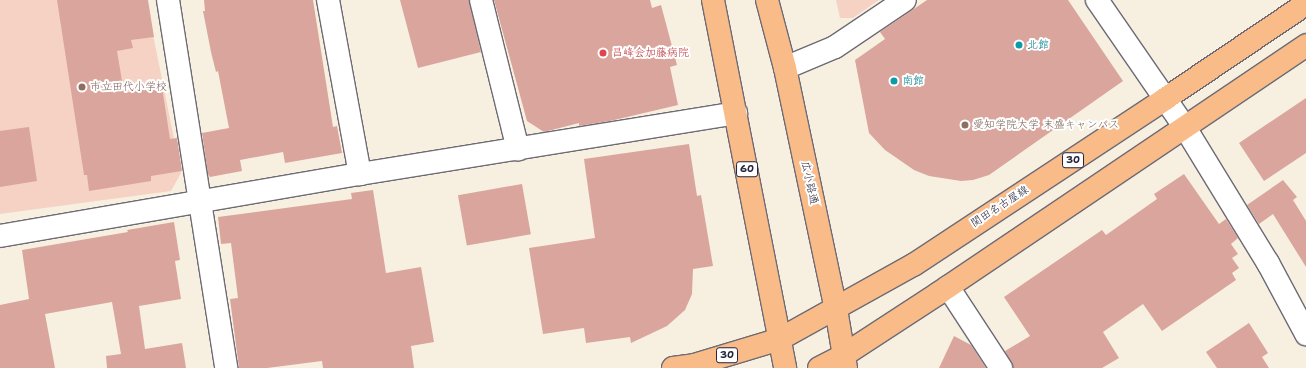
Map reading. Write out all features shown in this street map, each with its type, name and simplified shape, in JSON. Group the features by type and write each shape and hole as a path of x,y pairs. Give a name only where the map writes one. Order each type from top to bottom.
{"main road":[{"name":"60","path":"712,0 736,113 785,368"},
{"name":"広小路通","path":"767,0 785,68 836,309 845,361"},
{"name":"関田名古屋線","path":"673,368 694,365 780,339 915,264 1306,4"},
{"path":"819,368 845,361 948,287 1184,126 1306,45"}],"street":[{"path":"168,0 226,368"},
{"path":"328,0 360,174"},
{"path":"481,0 518,149"},
{"path":"785,68 836,47 905,0"},
{"path":"1097,0 1184,126 1268,263 1306,334"},
{"path":"0,236 360,174 736,113"},
{"path":"948,287 1001,368"}],"shaded area":[{"name":"市立田代小学校","path":"0,0 146,0 181,173 171,191 0,214"},
{"path":"836,0 879,0 853,18 840,18"}],"building":[{"path":"57,0 148,0 154,37 131,40 133,48 117,51 124,93 162,87 170,139 177,138 182,171 151,176 151,181 89,191 87,175 84,175"},
{"path":"204,0 313,0 333,127 337,126 342,153 285,163 283,152 240,160 242,171 210,177 208,175 202,133 229,128 218,71 216,72 211,52 203,11 205,11"},
{"path":"400,0 469,0 481,52 418,68"},
{"path":"494,0 650,0 652,8 661,5 677,65 670,67 678,105 610,121 579,126 579,123 544,132 527,121"},
{"name":"愛知学院大学 末盛キャンパス","path":"927,0 1068,0 1123,81 989,175 973,180 961,181 929,176 914,170 885,150 869,133 855,60 885,39 880,32"},
{"path":"1306,98 1306,153 1264,181 1239,143"},
{"path":"29,127 37,181 0,187 0,131"},
{"path":"689,144 697,196 701,195 713,266 693,269 692,294 685,310 667,326 631,343 630,337 586,343 584,328 543,334 529,248 595,238 584,159"},
{"path":"1184,174 1219,224 1226,219 1238,238 1231,244 1238,254 1232,258 1239,268 1232,273 1236,280 1162,331 1143,304 1103,332 1119,358 1102,368 1013,368 1005,351 1030,336 1004,297 1102,230 1106,235 1157,199 1154,194"},
{"path":"1283,180 1297,197 1293,200 1306,221 1306,267 1273,214 1259,224 1247,205"},
{"path":"522,184 531,234 467,246 458,195"},
{"path":"373,190 386,273 421,267 434,342 411,346 414,368 323,368 322,361 267,368 239,368 230,299 238,298 231,243 221,244 218,217 352,199 351,193"},
{"path":"174,222 180,260 175,261 181,299 139,306 145,349 182,343 186,368 107,368 106,356 121,354 112,302 45,314 55,368 0,368 0,305 29,299 22,250 128,232 127,230"},
{"path":"1249,323 1268,353 1262,357 1269,368 1217,368 1206,352"},
{"path":"954,336 971,345 986,368 939,368"}],"place":[{"name":"北館","path":"1019,45"},
{"name":"昌峰会加藤病院","path":"603,53"},
{"name":"南館","path":"894,81"},
{"name":"市立田代小学校","path":"82,87"},
{"name":"愛知学院大学 末盛キャンパス","path":"965,125"}]}
